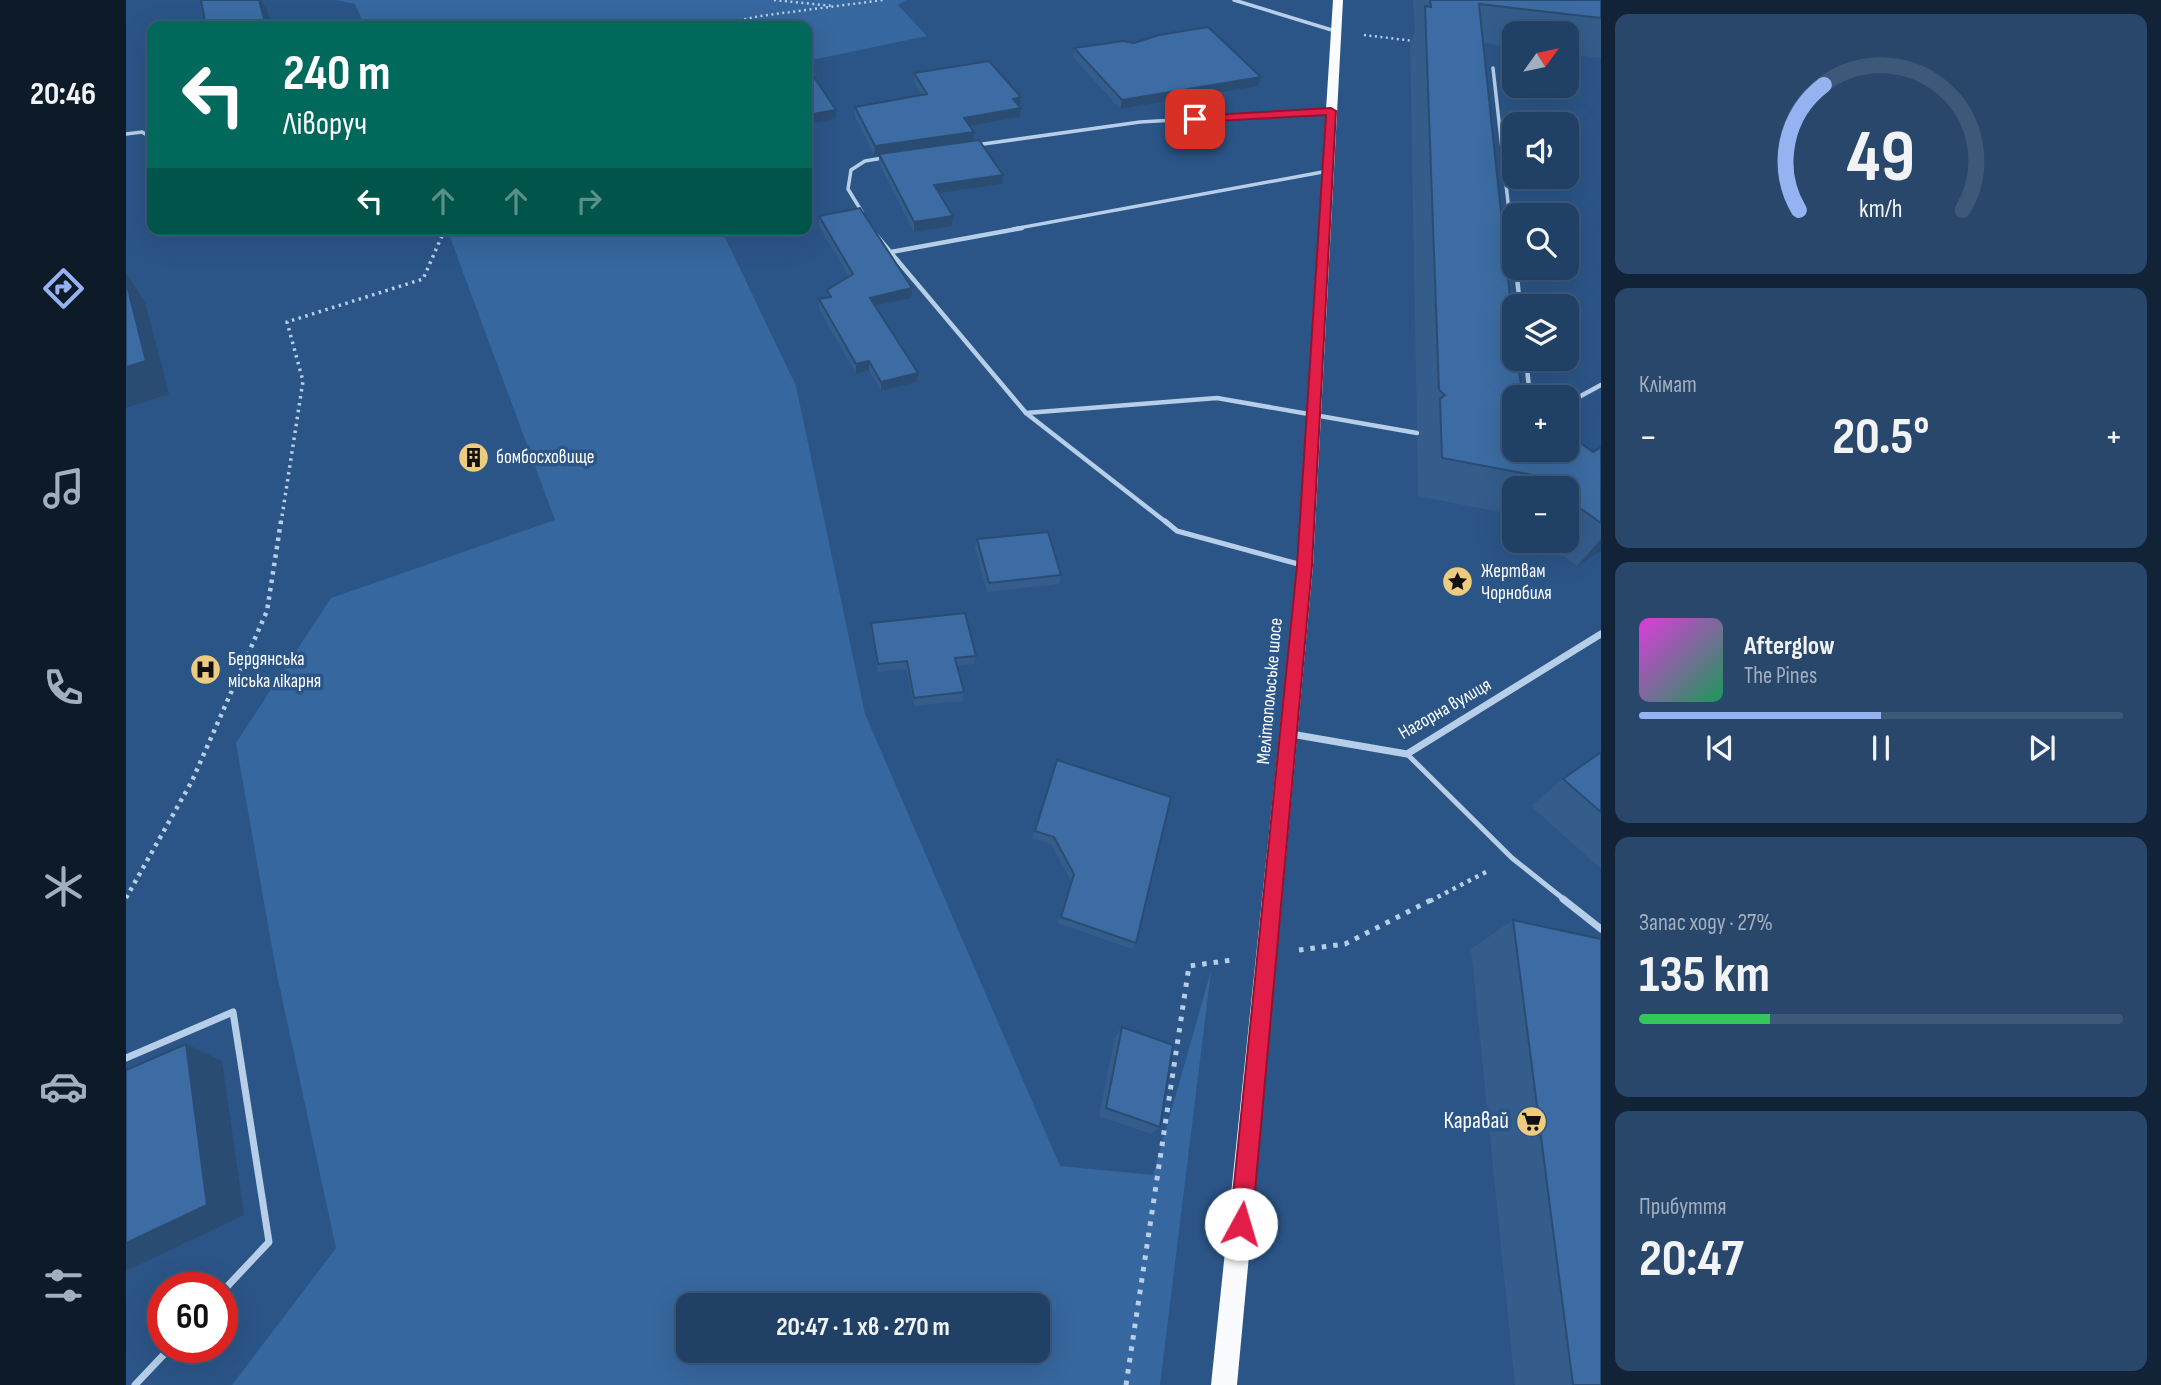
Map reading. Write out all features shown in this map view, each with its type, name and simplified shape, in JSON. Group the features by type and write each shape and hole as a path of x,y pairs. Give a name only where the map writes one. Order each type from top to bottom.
{"main road":[{"name":"Мелітопольське шосе","path":"1224,1385 1305,566 1338,0"}],"street":[{"name":"Нагорна вулиця","path":"1290,734 1407,754 1601,634"}],"lane":[{"path":"1234,0 1335,31"},
{"path":"1493,68 1508,203"},
{"path":"975,145 1140,122 1331,111"},
{"path":"126,134 142,132 147,135"},
{"path":"868,222 848,189 851,170 865,160 893,157"},
{"path":"891,253 1328,171"},
{"path":"875,233 1026,413 1177,531 1305,566"},
{"path":"1579,397 1601,385"},
{"path":"1026,413 1217,398 1417,433"},
{"path":"1407,754 1512,858 1601,929"},
{"path":"126,1058 233,1012 269,1242 238,1275"},
{"path":"135,1385 156,1363"}],"path":[{"path":"774,0 842,7"},
{"path":"736,21 883,0"},
{"path":"1335,31 1413,41"},
{"path":"126,898 192,781 267,611 303,381 286,322 422,279 442,235"},
{"path":"1268,955 1345,944 1512,858"},
{"path":"1126,1385 1189,966"}],"shaded area":[{"path":"335,0 907,0 898,5 927,36 812,60 812,21 363,21 355,4"},
{"path":"449,235 724,235 796,386 865,714 1060,1166 1153,1175 1211,971 1160,1385 232,1385 336,1248 276,970 236,743 331,598 555,520"}],"building":[{"path":"201,0 259,0 265,21 205,21"},
{"path":"1430,0 1601,0 1601,18 1479,4 1502,222 1502,280 1508,280 1510,294 1502,294 1502,371 1519,371 1521,385 1502,385 1502,462 1579,462 1579,442 1593,452 1601,447 1601,523 1579,507 1579,476 1538,476 1442,458 1440,399 1445,395 1439,390 1425,6 1431,7"},
{"path":"1208,27 1261,77 1122,100 1074,48 1123,41 1134,43 1159,35"},
{"path":"989,61 1021,97 1013,99 1021,108 964,118 974,132 875,146 855,107 927,94 914,73"},
{"path":"812,74 836,110 812,114"},
{"path":"979,140 1003,175 934,185 953,216 914,222 879,154"},
{"path":"860,208 912,288 870,298 918,373 881,382 869,361 856,364 819,299 831,297 827,290 853,274 819,216"},
{"path":"126,281 146,361 126,367"},
{"path":"1048,532 1061,575 989,583 977,539"},
{"path":"965,613 976,656 955,658 964,692 914,698 907,661 878,664 871,623"},
{"path":"1601,752 1601,812 1563,779"},
{"path":"1057,760 1171,797 1136,943 1061,917 1074,874 1054,837 1035,831"},
{"path":"1513,920 1601,939 1601,1385 1573,1385"},
{"path":"1122,1027 1173,1045 1160,1127 1106,1108"},
{"path":"186,1044 207,1205 126,1243 126,1070"}],"place":[{"name":"бомбосховище","path":"473,457"},
{"name":"Жертвам Чорнобиля","path":"1458,582"},
{"name":"Бердянська міська лікарня","path":"205,670"},
{"name":"Каравай","path":"1532,1121"}],"route":[{"path":"1195,119 1331,111 1305,566 1241,1224"}]}
